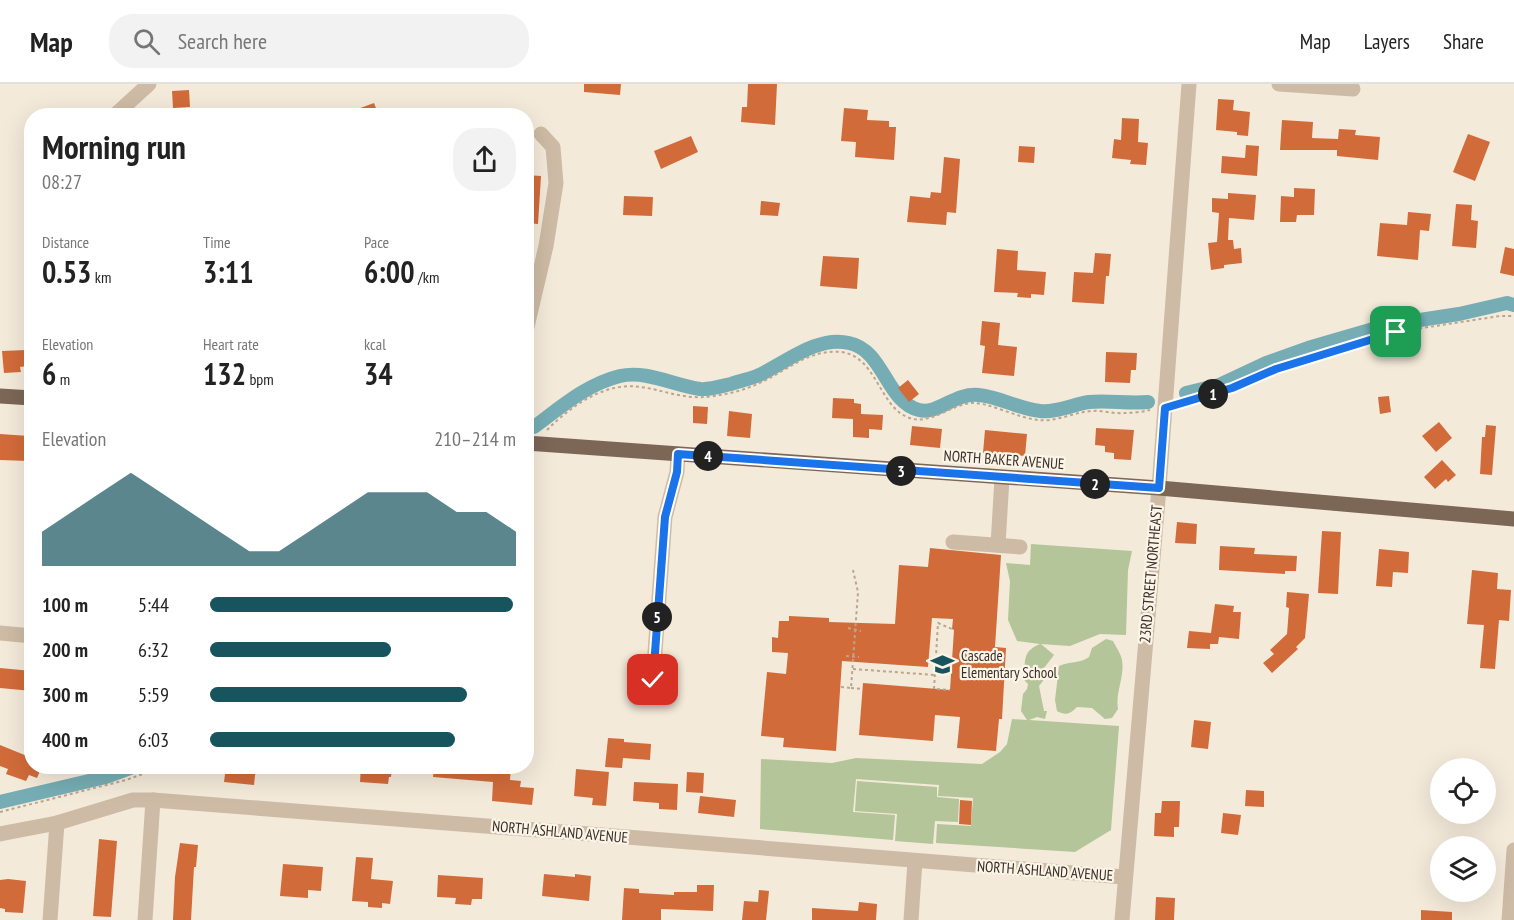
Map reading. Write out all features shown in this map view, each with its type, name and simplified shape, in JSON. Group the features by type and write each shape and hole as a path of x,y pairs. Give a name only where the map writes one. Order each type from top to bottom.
{"main road":[{"path":"0,396 24,398"},
{"name":"NORTH BAKER AVENUE","path":"534,443 1159,488 1514,519"}],"street":[{"path":"123,108 149,84"},
{"name":"23RD STREET NORTHEAST","path":"1122,920 1159,488 1189,84"},
{"path":"1279,84 1353,89"},
{"path":"534,297 546,246 556,183 553,147 541,134"},
{"path":"653,680 665,517 677,472 678,454"},
{"path":"998,545 1002,478"},
{"path":"953,542 1020,547"},
{"path":"0,633 24,635"},
{"path":"144,920 153,800"},
{"name":"NORTH ASHLAND AVENUE","path":"0,834 57,823 133,801 153,800 1124,877"},
{"path":"50,920 57,823"},
{"path":"1509,920 1514,850"},
{"path":"911,920 915,861"}],"path":[{"path":"534,440 564,414 592,395 609,389 627,385 643,386 675,396 712,397 762,382 801,360 823,354 842,352 855,358 869,370 899,413 911,419 933,416 974,403 1010,414 1039,420 1052,420 1093,411 1123,413 1165,408 1232,388 1276,369 1396,332 1500,316 1514,316"},
{"path":"851,688 858,592 853,570"},
{"path":"950,690 935,689 935,675 938,623 952,629"},
{"path":"848,628 861,631"},
{"path":"846,656 859,657"},
{"path":"936,665 952,666"},
{"path":"853,669 935,675"},
{"path":"840,687 862,689"},
{"path":"0,812 143,774"}],"green space":[{"path":"1031,544 1132,551 1128,570 1126,635 1100,634 1070,646 1041,644 1054,655 1044,668 1043,681 1039,686 1044,711 1047,711 1045,719 1037,717 1029,720 1119,726 1111,830 1075,852 936,843 937,824 971,826 973,798 938,796 939,785 856,779 853,812 895,815 893,840 760,829 761,759 832,763 856,758 982,764 1000,752 1007,744 1012,719 1027,720 1021,711 1023,694 1028,684 1024,680 1026,658 1030,650 1040,644 1017,641 1008,620 1010,581 1006,563 1030,565"},
{"path":"1106,639 1113,641 1121,655 1123,666 1118,709 1112,718 1105,719 1092,708 1077,707 1065,714 1057,711 1055,700 1059,666 1089,657 1092,648"},
{"path":"857,781 937,787 937,797 959,799 958,822 935,821 933,844 895,841 897,814 855,811"}],"building":[{"path":"584,84 621,84 620,95 584,92"},
{"path":"748,84 777,84 775,125 741,122 742,107 747,107"},
{"path":"189,90 190,107 173,108 172,91"},
{"path":"1218,99 1234,100 1233,110 1250,112 1248,136 1237,135 1237,132 1216,130"},
{"path":"374,103 376,108 360,108"},
{"path":"844,108 868,110 867,120 889,121 889,127 896,127 894,160 855,157 856,142 841,141"},
{"path":"1122,118 1139,119 1138,142 1148,143 1146,165 1130,164 1131,160 1112,158 1114,139 1121,140"},
{"path":"1282,120 1313,122 1312,138 1338,139 1339,129 1356,130 1355,135 1380,137 1378,160 1337,156 1337,150 1280,150"},
{"path":"1468,134 1490,142 1475,181 1453,172"},
{"path":"691,136 698,152 661,169 654,151"},
{"path":"1246,145 1259,146 1257,176 1221,173 1222,156 1245,158"},
{"path":"1019,146 1035,147 1034,163 1018,162"},
{"path":"944,157 960,159 956,213 947,212 946,225 907,222 910,196 930,198 931,192 941,193"},
{"path":"534,176 541,176 538,224 534,224"},
{"path":"1294,188 1315,189 1314,215 1297,215 1296,222 1280,222 1281,196 1294,197"},
{"path":"1228,193 1256,195 1254,220 1229,218 1228,240 1233,240 1234,249 1241,248 1242,263 1224,265 1224,268 1211,270 1208,243 1217,242 1219,213 1212,212 1212,198 1228,199"},
{"path":"624,196 653,197 652,216 623,215"},
{"path":"761,201 780,203 778,216 760,215"},
{"path":"1456,204 1472,205 1471,220 1478,221 1476,248 1452,246"},
{"path":"1408,212 1431,214 1429,231 1420,230 1418,260 1377,256 1380,223 1407,225"},
{"path":"1505,247 1514,249 1514,276 1500,273"},
{"path":"997,249 1018,251 1017,270 1046,272 1044,295 1031,294 1031,298 1017,297 1018,293 994,292"},
{"path":"1095,253 1111,254 1109,276 1106,276 1104,304 1072,302 1074,272 1093,273"},
{"path":"823,256 859,258 857,289 820,286"},
{"path":"982,321 1000,323 998,345 1017,347 1014,376 982,373 985,346 980,345"},
{"path":"24,350 24,366 20,367 21,372 4,373 2,351"},
{"path":"1106,352 1137,353 1136,370 1131,370 1130,383 1105,382"},
{"path":"908,380 919,394 909,402 898,388"},
{"path":"1389,396 1391,412 1380,414 1378,397"},
{"path":"833,398 854,399 854,403 861,404 861,414 883,415 882,430 869,429 869,438 853,437 853,419 832,418"},
{"path":"693,406 708,407 707,424 693,423"},
{"path":"729,411 752,414 750,438 727,436"},
{"path":"1439,422 1452,438 1436,452 1422,436"},
{"path":"1486,425 1496,426 1492,475 1480,474 1482,437 1485,437"},
{"path":"912,426 942,429 940,448 910,445"},
{"path":"1096,428 1134,430 1131,460 1114,459 1114,453 1105,452 1105,446 1095,445"},
{"path":"985,430 1027,434 1025,456 983,453"},
{"path":"0,434 24,436 24,461 0,460"},
{"path":"1442,460 1456,475 1448,482 1446,479 1435,489 1424,477"},
{"path":"1177,522 1197,524 1196,544 1175,543"},
{"path":"1322,531 1341,532 1338,594 1318,593"},
{"path":"1220,546 1255,548 1254,554 1297,556 1296,571 1285,571 1285,574 1219,570"},
{"path":"930,548 1001,555 995,647 1006,648 1002,719 999,719 996,751 957,748 960,717 935,715 933,741 859,735 863,683 950,690 953,619 932,618 928,667 842,661 836,751 783,747 784,738 761,736 767,672 786,674 788,653 772,652 772,637 778,638 779,621 789,621 789,616 829,618 829,622 895,624 899,565 928,567"},
{"path":"1379,549 1409,552 1408,573 1393,572 1392,587 1376,586"},
{"path":"1472,570 1498,573 1497,589 1511,590 1509,621 1499,620 1495,669 1480,668 1484,625 1467,624"},
{"path":"1287,592 1309,594 1305,638 1296,647 1298,649 1272,673 1263,663 1274,654 1270,650 1287,634 1289,608 1286,607"},
{"path":"1215,604 1234,606 1233,612 1241,612 1239,639 1219,637 1218,644 1210,644 1210,649 1187,648 1189,631 1211,633"},
{"path":"0,668 24,670 24,690 0,688"},
{"path":"1194,720 1211,722 1208,749 1191,747"},
{"path":"608,738 651,744 650,760 623,758 622,768 605,767"},
{"path":"0,745 24,755 24,774 39,774 37,778 29,775 26,781 6,774 8,769 0,766"},
{"path":"576,769 609,772 606,806 592,805 593,798 574,796"},
{"path":"687,772 704,773 703,793 686,792"},
{"path":"225,774 255,774 254,785 224,782"},
{"path":"360,774 391,774 388,784 360,782"},
{"path":"433,774 510,774 510,780 521,781 520,787 534,788 532,805 492,801 493,782 433,777"},
{"path":"634,782 678,784 677,810 659,809 659,803 633,801"},
{"path":"1246,790 1264,791 1264,807 1245,806"},
{"path":"700,796 736,800 734,817 698,813"},
{"path":"960,800 972,801 971,825 959,824"},
{"path":"1162,801 1180,801 1179,827 1174,827 1174,837 1154,836 1155,813 1161,813"},
{"path":"1223,813 1241,815 1238,835 1221,833"},
{"path":"99,839 117,841 111,917 93,916"},
{"path":"180,843 198,845 196,867 194,867 191,920 173,920 175,877"},
{"path":"356,857 373,858 371,879 393,881 390,904 382,903 382,908 368,907 368,902 352,901"},
{"path":"283,864 323,867 321,891 308,890 308,898 280,896"},
{"path":"544,874 591,876 589,901 542,896"},
{"path":"438,875 483,878 482,899 472,899 471,905 455,904 456,898 437,897"},
{"path":"0,880 26,881 23,913 5,912 5,909 0,908"},
{"path":"697,885 714,885 713,911 661,909 661,920 622,920 624,888 639,889 639,893 674,895 674,892 697,892"},
{"path":"759,890 769,891 766,920 742,920 744,901 758,902"},
{"path":"1156,897 1175,898 1174,920 1155,920"},
{"path":"859,902 877,904 876,920 812,920 812,908 858,911"},
{"path":"1421,910 1452,912 1452,920 1421,920"}],"waterway":[{"path":"1186,393 1219,385 1266,363 1308,348 1387,325 1459,314 1507,303 1514,305"},
{"path":"534,427 585,390 620,376 640,375 700,389 711,388 757,376 801,352 825,343 837,342 849,343 870,355 899,397 908,405 919,410 933,409 970,395 987,396 1032,410 1046,411 1089,402 1148,402"},
{"path":"0,802 114,774"}],"place":[{"name":"Cascade Elementary School","path":"943,665"}],"route":[{"path":"653,680 665,517 677,472 678,454 1159,488 1165,408 1232,388 1276,369 1335,349 1396,332"}]}
